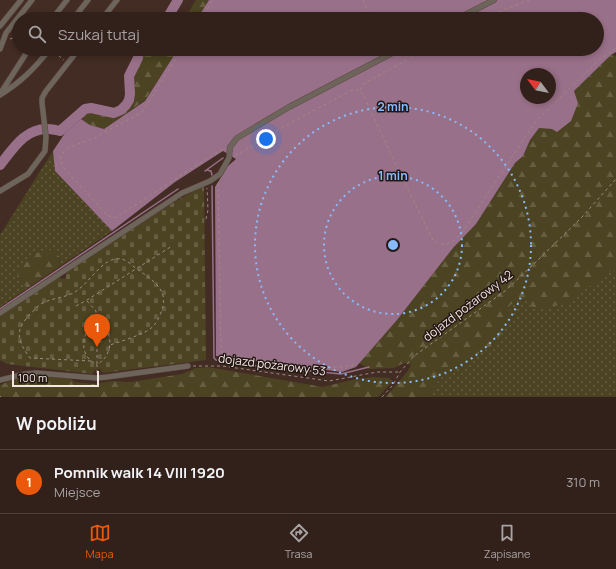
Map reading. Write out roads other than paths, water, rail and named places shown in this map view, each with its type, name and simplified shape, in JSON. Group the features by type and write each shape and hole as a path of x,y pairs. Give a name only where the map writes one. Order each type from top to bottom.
{"street":[{"path":"0,26 21,0"},
{"path":"58,12 67,0"},
{"path":"79,12 88,0"},
{"path":"108,12 117,0"},
{"path":"471,12 494,0"},
{"path":"22,12 30,1"},
{"path":"0,49 6,33 12,25"},
{"path":"0,94 24,56"},
{"path":"0,94 26,76 44,56"},
{"path":"0,191 23,178 32,170 44,151 46,137 42,98 74,56"},
{"path":"0,313 182,193 217,177 223,171 228,161 230,147 237,138 283,111 387,56"},
{"path":"0,380 36,373 107,378 188,366"}],"waterway":[{"path":"171,12 178,0"},
{"path":"0,165 15,146 33,132 48,129 60,131 85,109 91,108 114,113 121,110 129,100 129,76 138,56"},
{"path":"205,171 223,158"},
{"path":"207,170 211,171 212,175"},
{"path":"212,186 214,358 216,360 240,364 341,374 369,367"},
{"path":"0,309 178,189"}],"place":[{"name":"Pomnik walk 14 VIII 1920","path":"97,347"}]}
